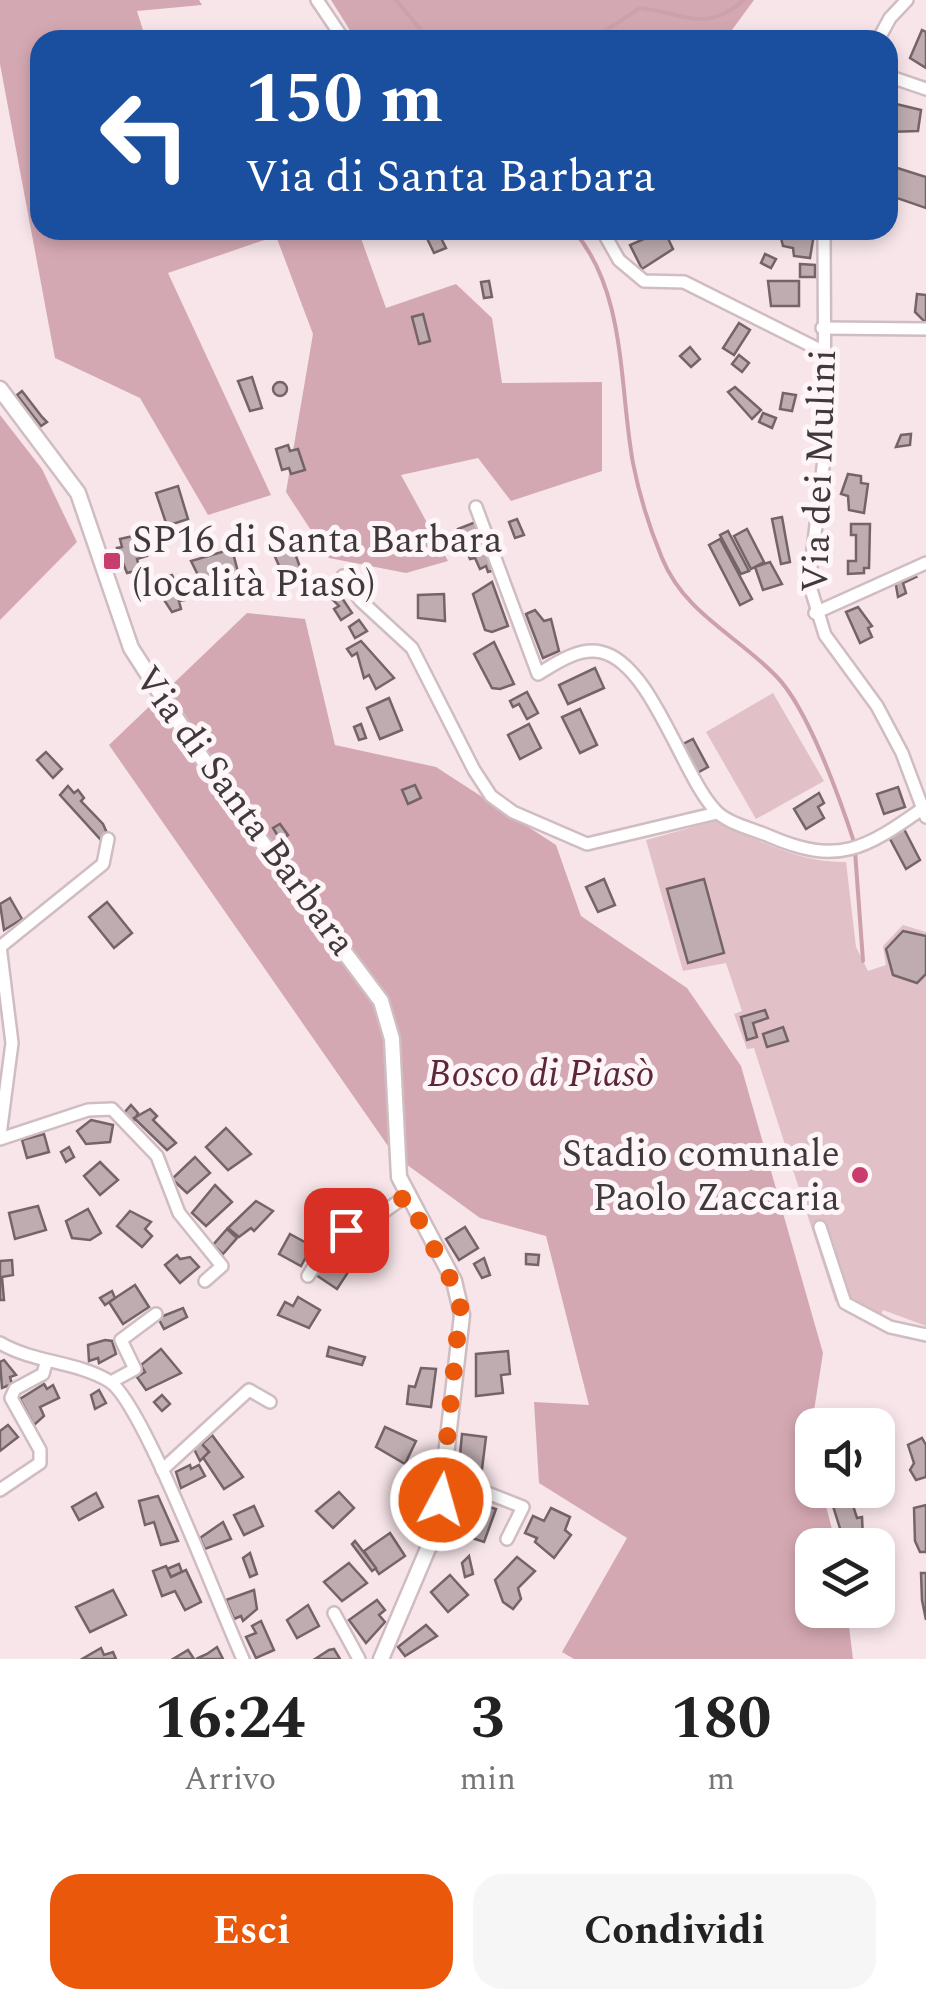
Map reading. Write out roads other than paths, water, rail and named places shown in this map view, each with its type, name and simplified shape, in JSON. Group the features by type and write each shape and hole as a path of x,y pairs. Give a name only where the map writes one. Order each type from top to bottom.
{"street":[{"path":"317,0 337,30"},
{"path":"883,30 907,0"},
{"path":"898,79 926,89"},
{"path":"608,240 619,260 644,281 684,282 824,352"},
{"name":"Via dei Mulini","path":"717,814 784,843 840,854 924,813 902,753 877,706 834,651 815,613 810,584 825,451 824,240"},
{"name":"Via dei Mulini","path":"822,328 926,328"},
{"name":"Via di Santa Barbara","path":"0,389 78,493 132,648 222,789 381,1000 392,1039 395,1156 406,1196 461,1299 438,1525 381,1659"},
{"path":"343,576 360,600 412,648 474,770 491,796 513,812 588,844 717,814 684,766 636,678 619,662 601,652 578,653 538,674 476,507"},
{"name":"Via dei Mulini","path":"815,613 926,562"},
{"path":"108,839 102,864 0,947 12,1043 0,1137 88,1110 112,1108 157,1156 179,1213 222,1266 204,1280"},
{"path":"308,1276 335,1233 368,1222 406,1196"},
{"path":"820,1227 845,1303 890,1327 926,1335"},
{"path":"0,1342 46,1364 111,1382 135,1369 121,1340 156,1314"},
{"path":"0,1490 40,1463 40,1450 11,1398 16,1390 43,1374 46,1364"},
{"path":"111,1382 162,1470 242,1659"},
{"path":"162,1470 248,1390 270,1402"},
{"path":"444,1476 523,1507 507,1539"},
{"path":"334,1613 359,1659"}],"waterway":[{"path":"396,0 421,30"},
{"path":"606,30 640,8 705,19 744,0"},
{"path":"580,240 591,254 612,311 633,463 662,558 698,609 762,662 789,692 822,755 854,842"},
{"path":"855,851 863,961"}],"place":[{"name":"SP16 di Santa Barbara (località Piasò)","path":"112,561"},
{"name":"Stadio comunale Paolo Zaccaria","path":"860,1175"}],"park label":[{"name":"Bosco di Piasò","path":"541,1073"}]}
